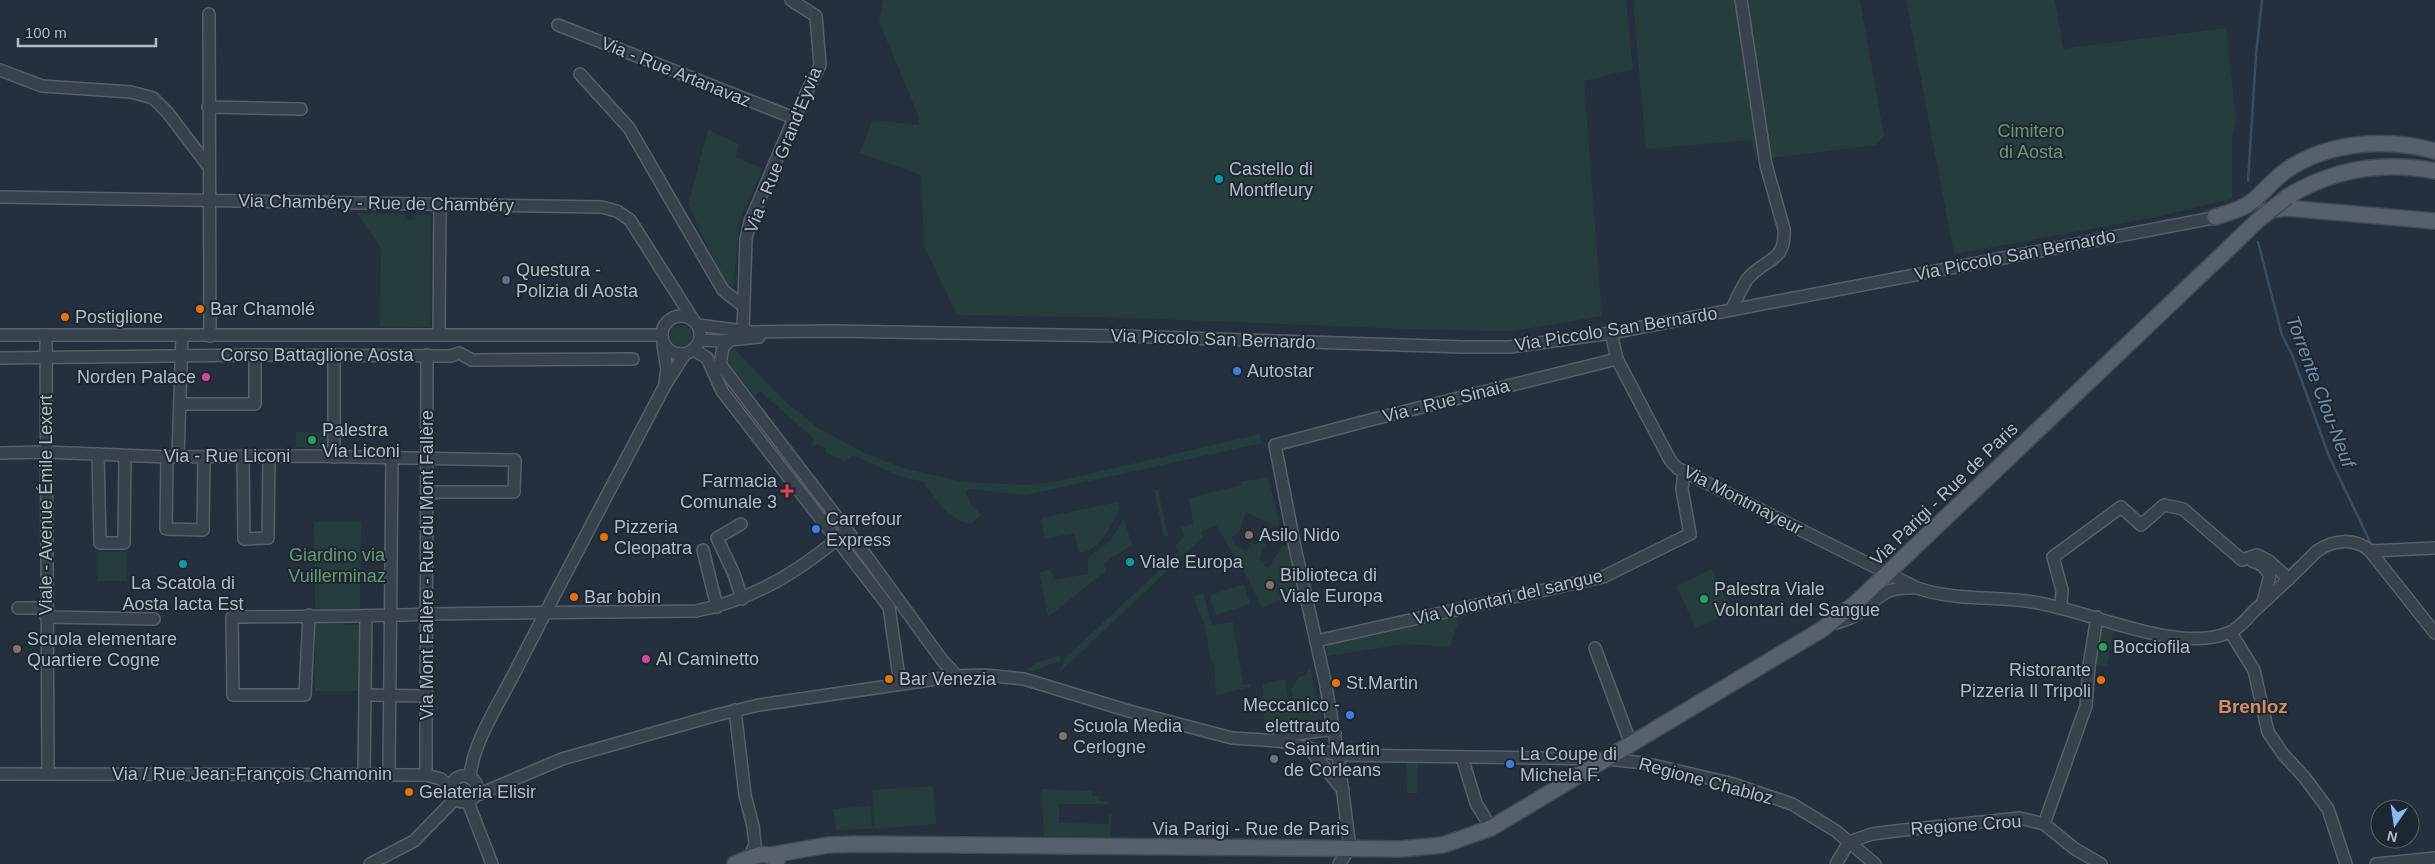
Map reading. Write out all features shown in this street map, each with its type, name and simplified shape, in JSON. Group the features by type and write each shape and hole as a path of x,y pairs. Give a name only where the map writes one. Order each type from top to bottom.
{"main road":[{"path":"2215,217 2249,205 2287,170 2320,153 2349,146 2386,143 2435,151"},
{"name":"Via Parigi - Rue de Paris","path":"735,864 749,858 773,858 828,845 1422,848 1452,842 1491,828 1821,630 1858,602 2257,221 2287,197 2302,188 2338,174 2370,168 2398,166 2435,171"},
{"path":"2260,194 2260,206 2266,211"},
{"path":"2241,214 2286,208 2435,221"},
{"name":"Via Parigi - Rue de Paris","path":"788,864 793,859 807,854 845,845"}],"street":[{"name":"Via - Rue Grand'Eyvia","path":"743,331 746,239 750,222 794,118 820,65 816,16 791,0"},
{"path":"1731,310 1748,278 1777,257 1785,239 1784,229 1764,158 1741,0"},
{"path":"209,14 210,336"},
{"name":"Via - Rue Artanavaz","path":"558,25 794,118"},
{"path":"0,70 42,86 131,92 153,98 168,114 209,167"},
{"name":"Via Piccolo San Bernardo","path":"580,74 629,128 723,290 744,310 755,324 765,328 803,331"},
{"path":"208,107 301,109"},
{"name":"Via Chambéry - Rue de Chambéry","path":"0,197 581,206 617,211 630,220 696,323"},
{"path":"438,335 440,204"},
{"name":"Via Piccolo San Bernardo","path":"696,323 743,331 1120,336 1464,348 1510,347 1611,333 2215,217 2241,214"},
{"path":"492,864 472,799 477,787 470,778 471,765 545,612 642,436 664,387 668,370 662,339 663,326 669,319 687,316 696,323 696,346 664,387"},
{"name":"Via Piccolo San Bernardo","path":"696,346 738,336 743,331"},
{"name":"Via Piccolo San Bernardo","path":"696,346 803,331"},
{"name":"Via Montmayeur","path":"1611,333 1617,359 1670,460 1684,471 1917,588"},
{"name":"Corso Battaglione Aosta","path":"615,334 652,338 666,357"},
{"name":"Corso Battaglione Aosta","path":"0,335 615,334 662,339"},
{"name":"Viale - Avenue Émile Lexert","path":"46,335 48,774"},
{"path":"459,335 459,353"},
{"path":"182,336 180,404 166,529 203,530 204,457"},
{"path":"662,339 668,350 675,354 696,346 712,354 847,531 942,660 957,676"},
{"path":"720,364 723,347 730,340"},
{"path":"696,346 707,358 722,391 888,607 900,684"},
{"name":"Corso Battaglione Aosta","path":"0,358 255,355 451,356 459,353 472,360 633,359"},
{"path":"180,404 255,404 255,355"},
{"path":"334,355 334,457"},
{"name":"Via Mont Fallère - Rue du Mont Fallère","path":"426,776 428,696 427,355"},
{"name":"Via - Rue Sinaia","path":"1316,641 1275,445 1617,359"},
{"name":"Via - Rue Liconi","path":"0,453 46,452 173,457 269,456 515,460 514,492 438,492 427,494"},
{"path":"98,454 100,543 124,543 125,456"},
{"path":"243,456 244,539 268,538 269,456"},
{"path":"389,774 392,458"},
{"name":"Via Volontari del sangue","path":"1316,641 1603,577 1690,534 1682,489 1684,471"},
{"path":"2061,606 2063,599 2062,590 2053,557 2121,507 2141,525 2164,505 2183,509 2242,560 2254,560 2262,565 2270,575 2263,603"},
{"path":"741,524 717,538 734,574 742,599"},
{"path":"308,615 306,696 233,695 232,618 308,615 390,616 545,612 686,612 717,607 770,587 847,531"},
{"path":"1821,630 1855,616 1878,596 1898,588 1917,588 1940,594 2031,601 2061,606 2130,628 2192,638 2211,639 2230,633 2328,544 2344,541 2357,543 2370,551 2435,632"},
{"path":"2370,551 2435,548"},
{"path":"703,550 717,607"},
{"path":"2242,560 2257,555 2269,561 2289,579"},
{"path":"18,608 46,613 100,618 154,619"},
{"path":"364,774 366,616"},
{"path":"2044,824 2086,706 2089,666 2097,617"},
{"path":"2230,633 2254,670 2268,732 2283,754 2305,778 2328,809 2346,864"},
{"path":"1316,641 1332,715 1329,732 1338,755 1350,848 1339,864"},
{"path":"1595,648 1631,744"},
{"path":"470,778 458,778 453,783 454,794 461,802 489,792 562,759 735,710 957,676 985,675 1024,679 1232,738 1264,739 1329,732"},
{"path":"365,695 428,696"},
{"path":"735,710 745,795 754,826 755,844 749,858"},
{"path":"1329,732 1309,741 1308,746 1343,790"},
{"name":"Regione Chabloz","path":"1264,739 1308,746 1338,755 1607,759 1644,763 1730,783 1792,804 1849,842 1875,864"},
{"path":"1462,756 1476,803 1491,828"},
{"name":"Via / Rue Jean-François Chamonin","path":"0,774 389,774 426,776 441,779 454,794"},
{"path":"370,864 414,841 454,794"},
{"name":"Regione Crou","path":"1849,842 1872,834 2020,818 2044,824 2076,849 2101,864"},
{"path":"754,826 773,858"},
{"path":"1836,864 1849,842"},
{"path":"2376,864 2435,858"}],"green space":[{"path":"883,0 1626,0 1633,69 1584,81 1602,316 1513,331 1432,330 1132,318 957,315 924,246 921,175 860,153 872,120 919,125 919,117 879,22"},
{"path":"1633,0 1860,0 1884,136 1875,145 1757,160 1751,140 1646,149"},
{"name":"Cimitero di Aosta","path":"1906,0 2055,0 2063,49 2226,28 2236,117 2232,140 2232,199 2151,218 1954,254"},
{"path":"708,130 739,144 736,158 763,168 739,222 734,284 732,287 725,282 688,205"},
{"path":"357,213 405,214 406,220 414,220 414,215 431,215 430,327 380,326 381,248"},
{"path":"681,325 689,328 692,336 689,344 681,347 673,344 670,336 673,328"},
{"path":"733,348 786,402 818,428 863,452 902,468 964,482 1027,485 1054,482 1260,434 1262,443 1026,495 970,489 966,492 971,504 981,515 971,524 959,521 943,509 923,482 897,475 853,455 845,461 825,452 826,449 819,444 812,446 813,438 760,391 755,396 725,361 726,349"},
{"name":"Palestra Via Liconi","path":"296,432 327,433 327,447 296,447"},
{"path":"1268,477 1280,524 1277,527 1246,512 1239,533 1234,534 1231,539 1235,541 1235,545 1246,551 1251,542 1256,545 1259,540 1266,543 1259,559 1265,562 1264,566 1269,568 1282,546 1288,545 1298,592 1262,608 1248,579 1216,525 1201,532 1203,537 1061,671 1065,658 1179,552 1175,546 1184,536 1181,527 1193,524 1189,498 1241,485 1241,482"},
{"path":"1154,490 1158,490 1168,536 1164,537"},
{"path":"1118,502 1120,509 1109,530 1093,548 1079,553 1074,533 1045,539 1041,518"},
{"path":"1124,519 1132,545 1104,563 1106,571 1048,616 1039,573 1050,569 1054,580 1088,574 1088,558 1110,541"},
{"name":"Giardino via Vuillerminaz","path":"314,522 361,522 360,610 315,609"},
{"path":"98,552 127,552 127,581 98,581"},
{"name":"Palestra Viale Volontari del Sangue","path":"1712,569 1732,611 1696,628 1676,586"},
{"path":"1244,584 1250,604 1216,615 1210,595"},
{"path":"1203,593 1212,625 1233,622 1243,685 1250,684 1250,687 1216,695 1214,664 1211,663 1205,626 1193,597"},
{"path":"1460,616 1450,647 1404,644 1328,656 1326,647 1328,643 1357,636 1359,639"},
{"path":"315,623 359,625 358,691 315,691"},
{"name":"Bocciofila","path":"2099,628 2113,631 2107,667 2093,665"},
{"path":"1059,655 1061,660 1034,671 1029,670 1034,664"},
{"path":"1310,668 1322,719 1264,728 1263,684 1285,679 1290,712 1296,711 1292,689 1299,677 1305,675"},
{"path":"1406,760 1418,761 1418,793 1407,793"},
{"path":"464,780 470,783 473,789 470,795 464,798 458,795 455,789 458,783"},
{"path":"933,786 936,824 875,829 872,790"},
{"path":"1041,789 1092,791 1092,796 1099,796 1099,801 1107,801 1107,804 1059,804 1059,823 1109,824 1109,814 1111,814 1111,837 1044,836"},
{"path":"871,806 872,829 836,830 833,809"}],"waterway":[{"name":"Torrente Clou-Neuf","path":"2248,181 2256,55 2262,0"},
{"name":"Torrente Clou-Neuf","path":"2258,242 2282,335 2293,357 2329,456 2372,546"}],"place":[{"name":"Castello di Montfleury","path":"1219,179"},
{"name":"Questura - Polizia di Aosta","path":"506,280"},
{"name":"Bar Chamolé","path":"200,309"},
{"name":"Postiglione","path":"65,317"},
{"name":"Autostar","path":"1237,371"},
{"name":"Norden Palace","path":"206,377"},
{"name":"Palestra Via Liconi","path":"312,440"},
{"name":"Farmacia Comunale 3","path":"787,491"},
{"name":"Carrefour Express","path":"816,529"},
{"name":"Asilo Nido","path":"1249,535"},
{"name":"Pizzeria Cleopatra","path":"604,537"},
{"name":"Viale Europa","path":"1130,562"},
{"name":"La Scatola di Aosta Iacta Est","path":"183,564"},
{"name":"Biblioteca di Viale Europa","path":"1270,585"},
{"name":"Bar bobin","path":"574,597"},
{"name":"Palestra Viale Volontari del Sangue","path":"1704,599"},
{"name":"Bocciofila","path":"2103,647"},
{"name":"Scuola elementare Quartiere Cogne","path":"17,649"},
{"name":"Al Caminetto","path":"646,659"},
{"name":"Bar Venezia","path":"889,679"},
{"name":"Ristorante Pizzeria Il Tripoli","path":"2101,680"},
{"name":"St.Martin","path":"1336,683"},
{"name":"Meccanico - elettrauto","path":"1350,715"},
{"name":"Scuola Media Cerlogne","path":"1063,736"},
{"name":"Saint Martin de Corleans","path":"1274,759"},
{"name":"La Coupe di Michela F.","path":"1510,764"},
{"name":"Gelateria Elisir","path":"409,792"}],"district":[{"name":"Brenloz","path":"2253,706"}]}
